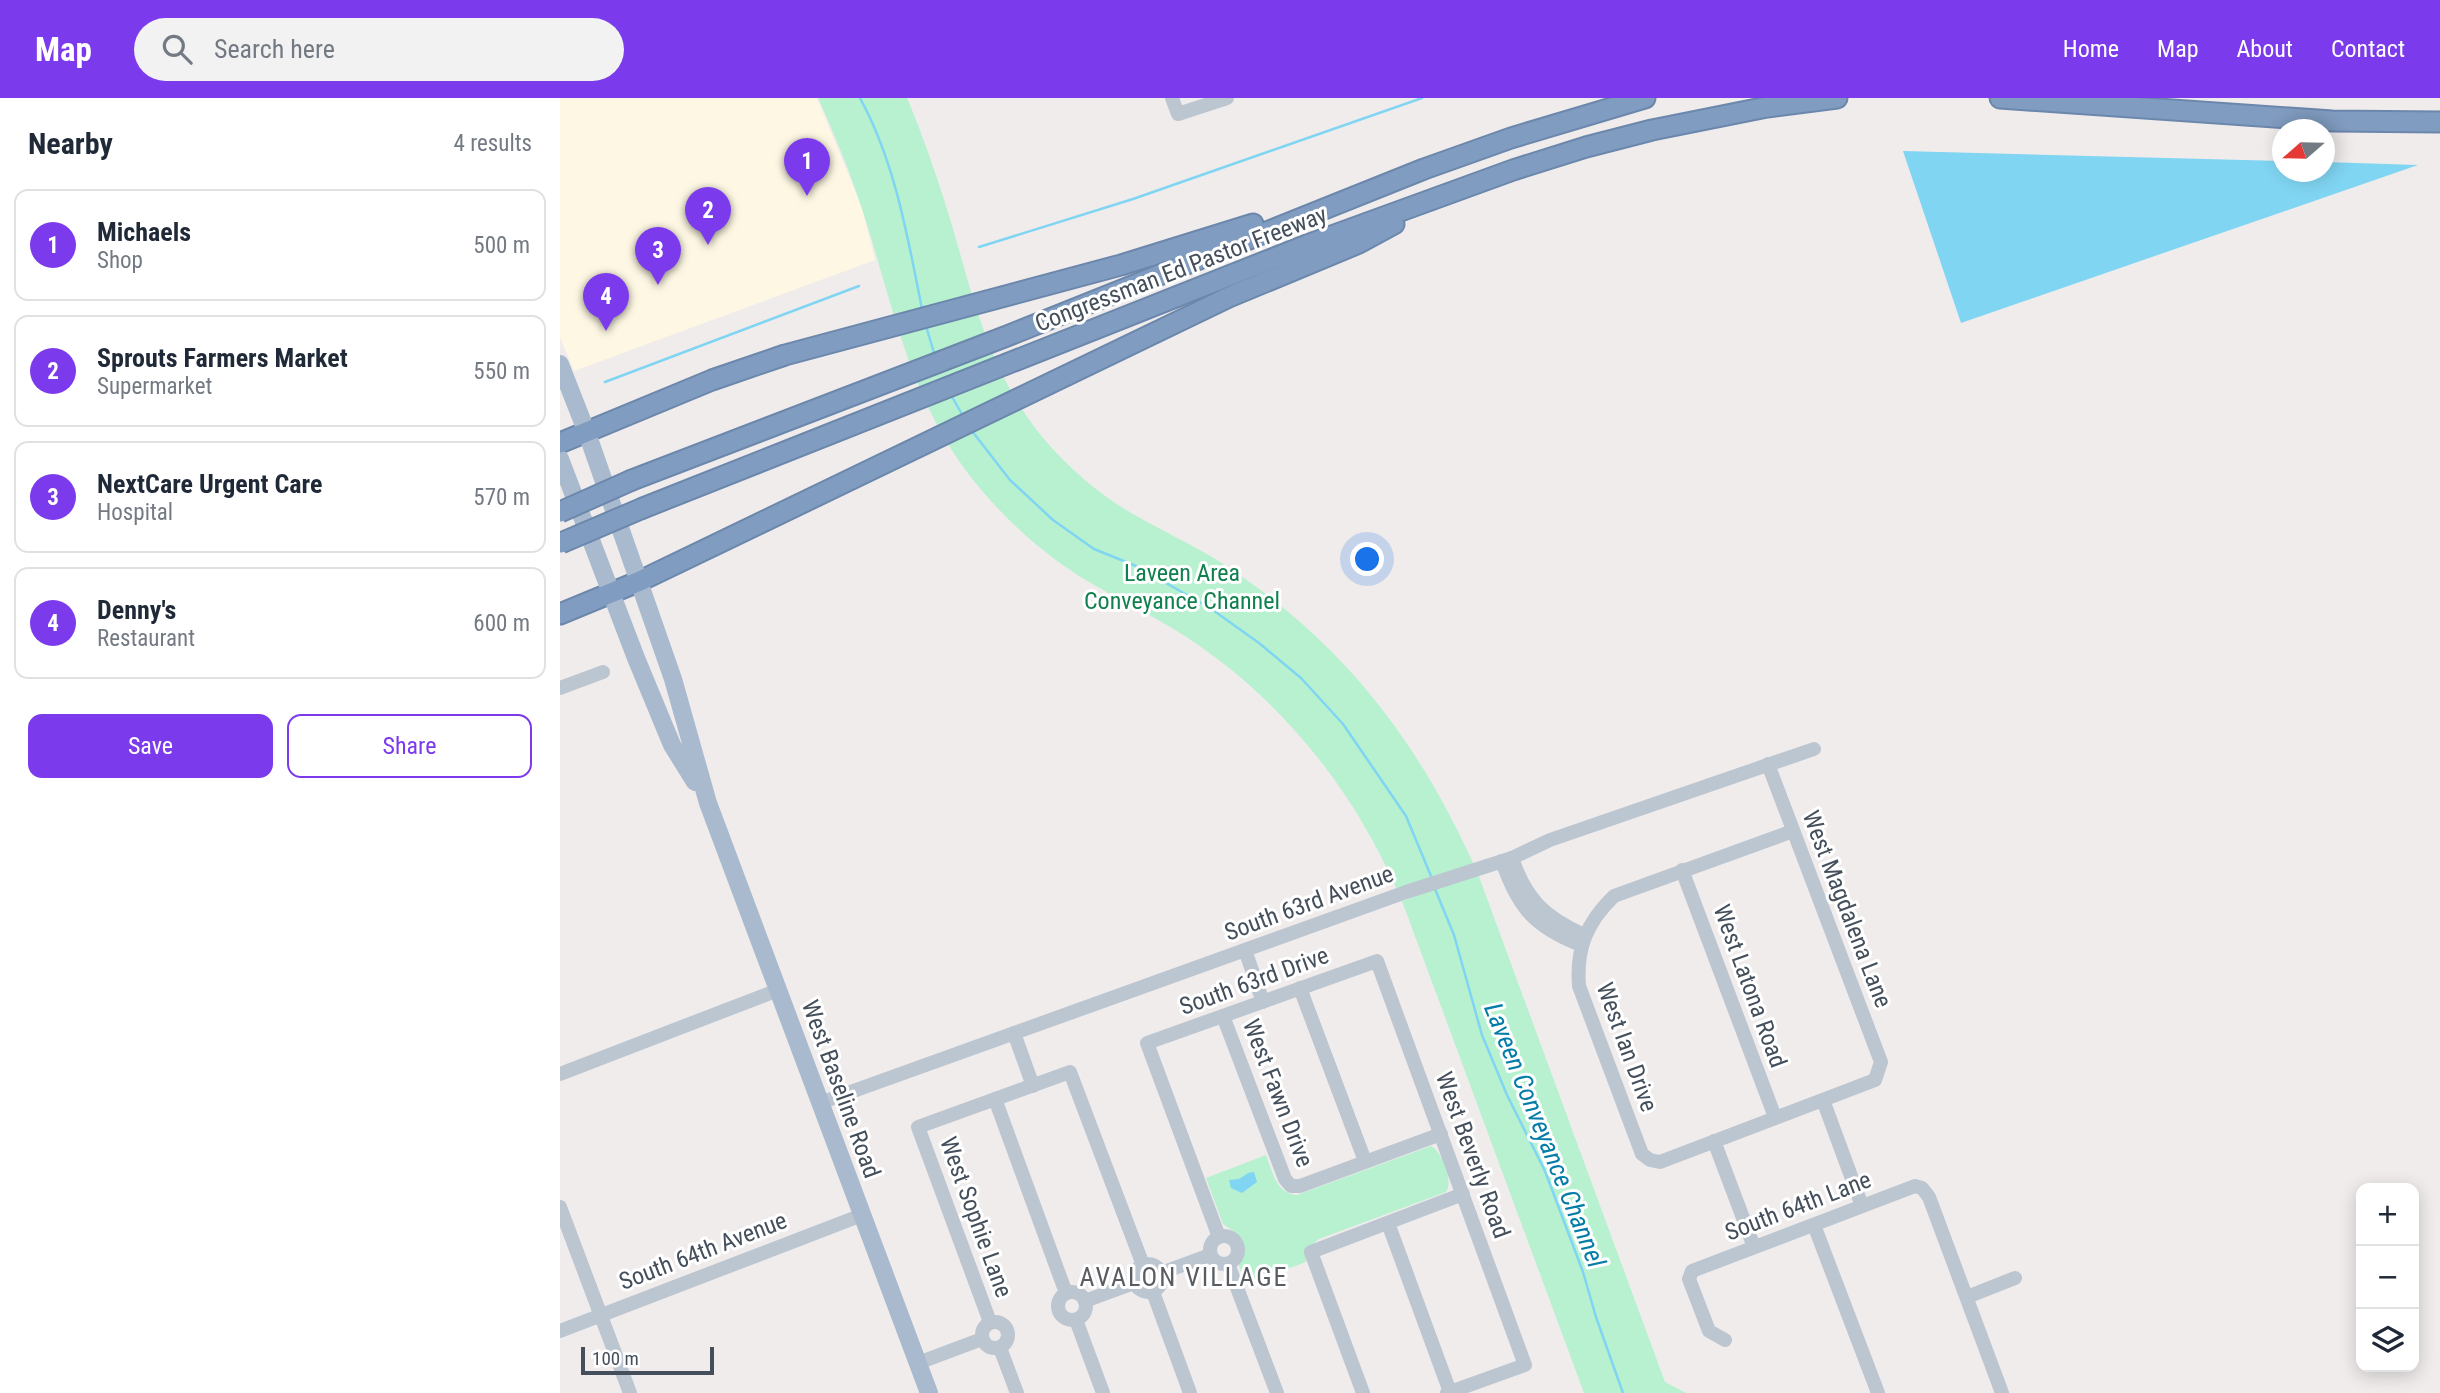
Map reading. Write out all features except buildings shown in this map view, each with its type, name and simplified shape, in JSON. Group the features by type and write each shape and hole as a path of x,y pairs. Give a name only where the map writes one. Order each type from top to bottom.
{"highway":[{"name":"Congressman Ed Pastor Freeway","path":"560,512 632,480 1424,169 1511,138 1645,98"},
{"name":"Congressman Ed Pastor Freeway","path":"560,543 1307,245 1437,198 1586,147 1652,130 1767,107 1838,98"},
{"path":"2000,98 2322,121 2440,122"},
{"path":"560,443 750,366 831,341 938,315 1147,257 1232,231 1382,178 1424,169"},
{"path":"560,614 640,581 1229,297 1359,243 1437,198"}],"main road":[{"name":"West Baseline Road","path":"560,364 587,432 673,678 708,803 929,1393"},
{"name":"West Baseline Road","path":"560,459 610,594 672,745 708,803"}],"street":[{"path":"1172,98 1178,114 1227,98"},
{"path":"560,688 603,672"},
{"name":"South 63rd Avenue","path":"820,1103 1413,890 1507,860 1550,840 1814,749"},
{"name":"West Magdalena Lane","path":"1768,764 1881,1062 1875,1080 1823,1100"},
{"path":"1507,860 1509,881 1531,917 1557,936 1583,940 1602,908 1614,896 1793,831"},
{"name":"West Latona Road","path":"1682,870 1774,1117"},
{"name":"West Ian Drive","path":"1583,940 1578,957 1579,986 1642,1154 1650,1160 1660,1162 1714,1141"},
{"path":"1245,950 1263,1002"},
{"name":"South 63rd Drive","path":"1219,1237 1147,1043 1377,961"},
{"name":"West Beverly Road","path":"1377,961 1525,1365 1448,1392"},
{"path":"1300,988 1364,1161 1441,1134"},
{"path":"560,1074 778,990"},
{"name":"West Fawn Drive","path":"1223,1016 1285,1179 1291,1186 1300,1186 1364,1161"},
{"path":"1014,1032 1033,1086"},
{"path":"1066,1293 995,1099 1070,1072 1143,1265"},
{"name":"West Sophie Lane","path":"990,1322 918,1127 995,1099"},
{"path":"1754,1247 1714,1141 1774,1117 1823,1100 1862,1206"},
{"name":"South 64th Lane","path":"1724,1340 1709,1331 1689,1279 1692,1271 1914,1186 1922,1188 1929,1197 1967,1297"},
{"path":"1363,1393 1311,1252 1463,1194"},
{"path":"560,1207 630,1393"},
{"name":"South 64th Avenue","path":"560,1331 862,1215"},
{"path":"1388,1223 1448,1392"},
{"path":"1814,1225 1878,1393"},
{"path":"1219,1237 1231,1238 1238,1247 1235,1259 1228,1264 1216,1262 1210,1255 1212,1242 1219,1237"},
{"path":"1161,1273 1210,1255"},
{"path":"1228,1264 1277,1393"},
{"path":"1143,1265 1156,1266 1161,1273 1162,1283 1153,1292 1140,1290 1134,1283 1136,1270 1143,1265"},
{"path":"2002,1393 1967,1297 2015,1278"},
{"path":"1085,1301 1134,1283"},
{"path":"1075,1292 1085,1301 1083,1314 1076,1320 1066,1320 1059,1313 1059,1299 1066,1293 1075,1292"},
{"path":"1153,1292 1190,1393"},
{"path":"1076,1320 1104,1393"},
{"name":"West Sophie Lane","path":"982,1339 983,1329 990,1322 1002,1323 1008,1332 1008,1340 1000,1348 1017,1393"},
{"path":"918,1363 982,1339 991,1348 1000,1348"}],"shaded area":[{"path":"560,98 817,98 862,208 875,260 574,371 560,337"}],"green space":[{"name":"Laveen Area Conveyance Channel","path":"818,98 907,98 936,175 986,336 1010,389 1025,414 1053,449 1094,487 1116,504 1220,562 1263,592 1338,658 1400,733 1427,774 1474,865 1398,892 1358,815 1307,744 1278,712 1212,655 1165,624 1080,577 1050,555 1021,532 983,492 958,459 921,391 895,319 856,192"},
{"path":"1478,874 1665,1382 1686,1393 1584,1393 1402,901"},
{"path":"1431,1146 1446,1167 1449,1181 1446,1192 1319,1239 1308,1248 1306,1262 1245,1284 1239,1266 1242,1241 1223,1224 1206,1178 1266,1155 1280,1186 1297,1195"}],"water":[{"path":"1903,151 2272,161 2272,182 2335,182 2335,162 2418,165 1961,323"},
{"path":"1254,1172 1257,1182 1242,1193 1231,1188 1229,1180"}],"waterway":[{"name":"Laveen Conveyance Channel","path":"860,98 891,174 922,309"},
{"path":"979,247 1133,199 1422,98"},
{"path":"605,382 859,286"},
{"name":"Laveen Conveyance Channel","path":"926,326 935,356"},
{"name":"Laveen Conveyance Channel","path":"951,395 963,416"},
{"name":"Laveen Conveyance Channel","path":"972,431 1010,480 1053,520 1094,549 1136,566 1210,608 1259,643 1301,678 1343,724 1406,816 1431,876"},
{"name":"Laveen Conveyance Channel","path":"1435,889 1454,935 1482,1035 1507,1095 1545,1171 1583,1272 1623,1393"}],"place":[{"name":"Michaels","path":"807,196"},
{"name":"Sprouts Farmers Market","path":"708,245"},
{"name":"NextCare Urgent Care","path":"658,285"},
{"name":"Denny's","path":"606,331"}],"district":[{"name":"AVALON VILLAGE","path":"1184,1277"}]}
